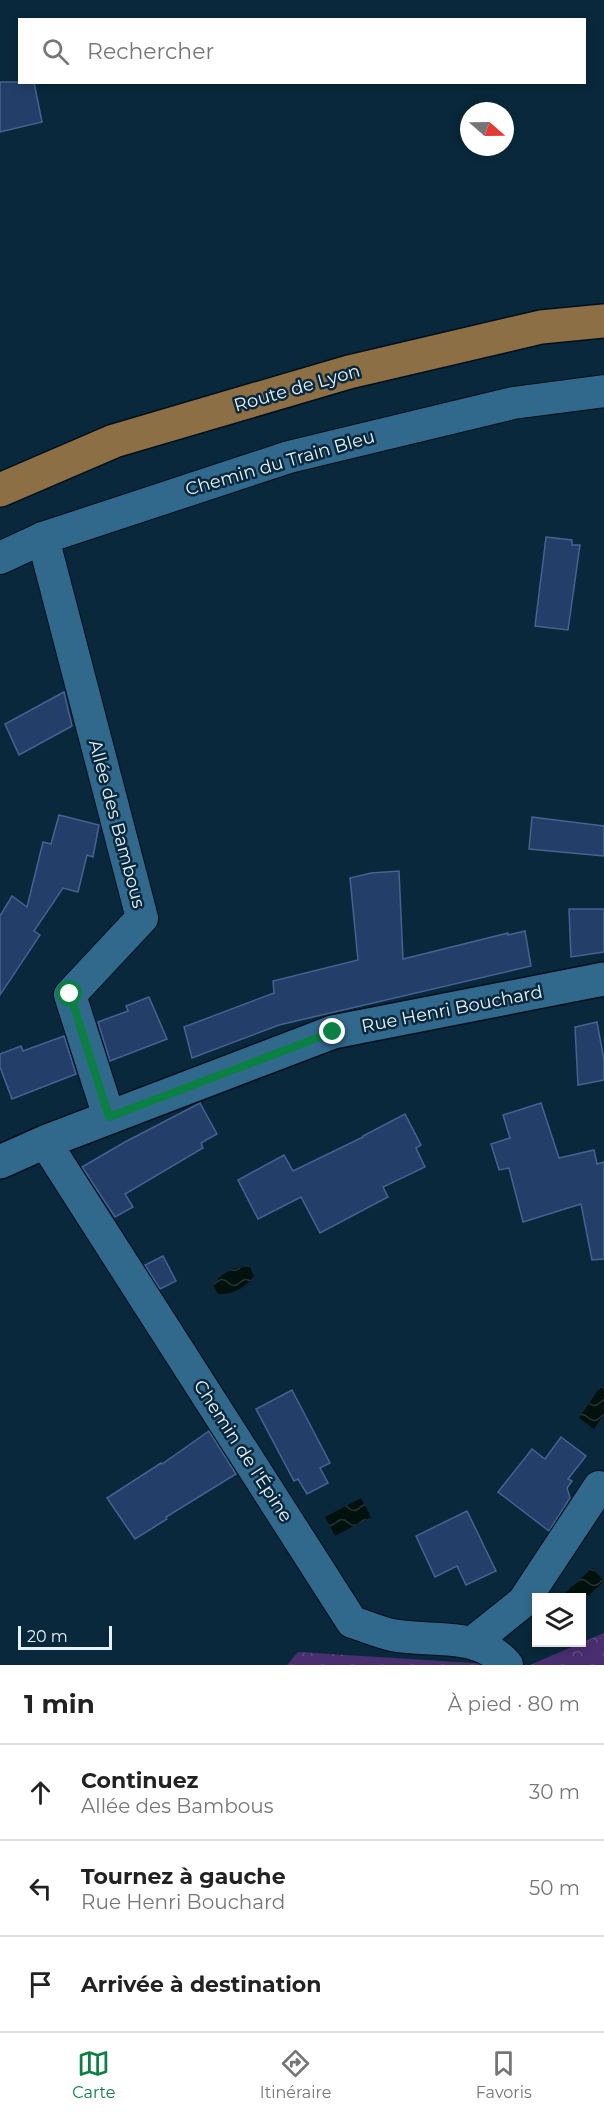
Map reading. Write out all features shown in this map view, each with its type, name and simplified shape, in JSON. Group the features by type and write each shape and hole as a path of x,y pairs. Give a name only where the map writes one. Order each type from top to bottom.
{"main road":[{"name":"Route de Lyon","path":"0,490 114,441 350,372 541,327 604,321"}],"street":[{"name":"Chemin du Train Bleu","path":"0,558 43,538 289,457 513,403 604,391"},
{"name":"Allée des Bambous","path":"43,538 142,918 70,994 109,1117"},
{"name":"Rue Henri Bouchard","path":"0,1162 109,1117 333,1032 604,979"},
{"name":"Chemin de l'Épine","path":"45,1142 352,1622 392,1635 472,1642 502,1659 507,1665"},
{"path":"472,1642 523,1602 599,1487"}],"green space":[{"path":"604,1633 604,1665 530,1665 572,1647 586,1647 586,1641"},
{"path":"298,1652 506,1665 287,1665"}],"water":[{"path":"239,1267 250,1267 254,1276 238,1290 218,1294 213,1285 224,1274"},
{"path":"600,1387 604,1390 604,1414 594,1429 579,1418"},
{"path":"361,1498 371,1517 335,1536 325,1517"},
{"path":"592,1568 604,1581 586,1598 586,1593 565,1593"}],"building":[{"path":"0,82 34,84 42,122 0,132"},
{"path":"546,537 572,540 572,545 580,545 568,630 535,626"},
{"path":"64,692 72,726 19,755 5,724"},
{"path":"59,815 99,825 93,857 87,855 78,892 63,888 34,931 40,935 0,995 0,916 12,896 27,907 43,842 51,844"},
{"path":"532,817 604,826 604,856 529,849"},
{"path":"399,871 403,959 508,933 508,935 525,931 531,966 279,1025 192,1058 184,1027 274,993 273,981 358,960 350,878 371,873"},
{"path":"569,909 604,909 604,952 571,957"},
{"path":"149,997 167,1039 110,1061 98,1022 128,1011 126,1006"},
{"path":"597,1022 604,1060 604,1080 578,1085 575,1027"},
{"path":"64,1036 76,1074 12,1099 0,1067 0,1054 21,1046 23,1051"},
{"path":"200,1103 217,1134 201,1143 203,1148 125,1194 133,1207 115,1217 82,1167"},
{"path":"541,1103 559,1158 594,1150 597,1164 604,1162 604,1259 592,1260 581,1204 523,1222 509,1168 499,1170 491,1144 510,1138 503,1115"},
{"path":"405,1114 421,1145 416,1148 425,1167 383,1187 388,1197 320,1233 301,1197 258,1219 238,1180 284,1155 293,1171"},
{"path":"163,1256 176,1281 160,1289 145,1265"},
{"path":"292,1390 330,1463 320,1468 328,1483 307,1494 298,1479 294,1481 256,1409"},
{"path":"209,1431 236,1474 135,1539 107,1498"},
{"path":"561,1437 586,1456 568,1479 572,1481 567,1488 570,1498 549,1531 498,1492 532,1449 545,1459"},
{"path":"467,1511 496,1571 466,1585 457,1566 435,1577 416,1536"}],"route":[{"path":"70,994 109,1117 333,1032"}]}
